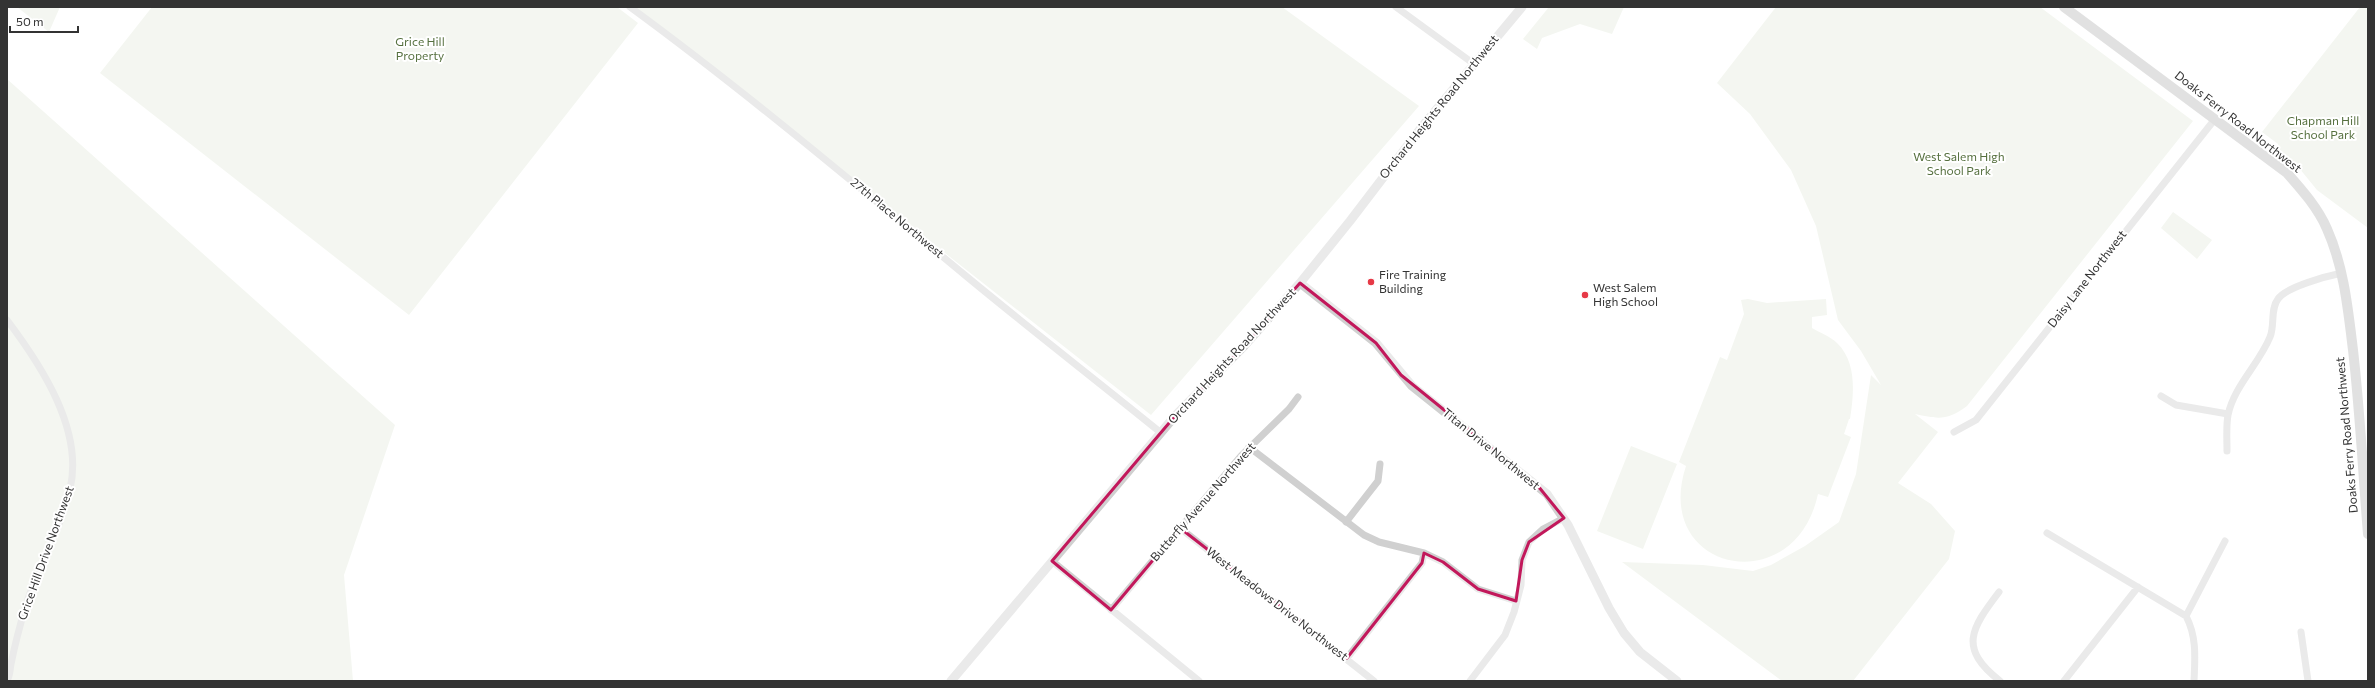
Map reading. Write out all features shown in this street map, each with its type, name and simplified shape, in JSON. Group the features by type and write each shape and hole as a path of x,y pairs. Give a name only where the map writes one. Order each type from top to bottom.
{"main road":[{"name":"Doaks Ferry Road Northwest","path":"2064,7 2287,173 2300,187 2327,227 2342,273 2360,410 2368,534"}],"street":[{"name":"27th Place Northwest","path":"630,7 713,68 800,137 967,277 1160,432"},
{"path":"1396,7 1474,64"},
{"name":"Orchard Heights Road Northwest","path":"951,681 1160,432 1261,327 1300,283 1404,150 1522,7"},
{"name":"Daisy Lane Northwest","path":"1954,432 1976,420 2215,119"},
{"path":"2227,451 2228,414 2239,388 2255,365 2271,335 2274,306 2278,299 2285,293 2325,277 2342,273"},
{"name":"Titan Drive Northwest","path":"1300,283 1376,343 1412,386 1538,486 1564,518 1609,608 1624,633 1640,652 1677,681"},
{"name":"Grice Hill Drive Northwest","path":"7,320 30,352 58,403 67,427 72,464 70,490 28,598 17,634 8,681"},
{"path":"2161,396 2176,405 2228,414"},
{"name":"Butterfly Avenue Northwest","path":"1111,610 1249,447 1289,409 1298,397"},
{"path":"1249,447 1346,522 1379,542 1424,554 1443,562 1478,588 1516,601"},
{"path":"1346,522 1378,481 1380,464"},
{"path":"1470,681 1505,635 1521,585 1522,560 1529,542 1543,529 1564,518"},
{"name":"West Meadows Drive Northwest","path":"1180,528 1347,658 1374,681"},
{"path":"2048,533 2186,616 2193,629 2195,641 2194,681"},
{"path":"2186,616 2225,541"},
{"path":"1347,658 1422,563 1424,554"},
{"path":"1052,561 1199,681"},
{"path":"2064,681 2138,587"},
{"path":"1999,592 1977,623 1973,644 1976,656 1985,669 2000,681"},
{"path":"2301,632 2308,681"}],"highlighted area":[{"path":"1300,283 1376,343 1401,375 1538,486 1564,518 1529,542 1522,560 1516,601 1478,589 1443,562 1424,553 1422,563 1347,658 1180,528 1111,610 1052,561 1175,416 1244,346"}],"green space":[{"path":"17,7 60,7 49,32"},
{"name":"Grice Hill Property","path":"152,7 617,7 638,23 409,315 100,73"},
{"path":"632,7 1282,7 1419,106 1151,415"},
{"path":"1549,7 1624,7 1612,34 1580,24 1542,38 1537,49 1523,39"},
{"name":"West Salem High School Park","path":"1776,7 2040,7 2193,121 1967,406 1954,414 1942,418 1915,414 1938,432 1898,483 1931,504 1955,531 1949,559 1853,681 1782,681 1622,562 1703,565 1753,571 1771,565 1805,546 1839,522 1856,474 1871,375 1881,385 1861,351 1838,320 1816,226 1791,170 1750,114 1717,83"},
{"name":"Chapman Hill School Park","path":"2360,7 2368,7 2368,228 2317,190 2295,163 2279,149 2278,144 2262,132"},
{"path":"7,79 395,425 344,575 353,681 7,681"},
{"path":"2173,212 2212,240 2197,259 2161,228"},
{"path":"1748,299 1767,303 1826,299 1827,315 1812,317 1812,328 1828,336 1837,343 1843,351 1848,359 1851,369 1853,389 1850,419 1844,434 1851,437 1828,497 1818,494 1804,528 1783,550 1757,561 1730,560 1706,550 1689,530 1681,502 1686,466 1679,462 1720,357 1727,360 1744,314 1741,300"},
{"path":"1631,446 1677,464 1643,549 1597,531"}],"place":[{"name":"Fire Training Building","path":"1371,282"},
{"name":"West Salem High School","path":"1585,295"}]}
